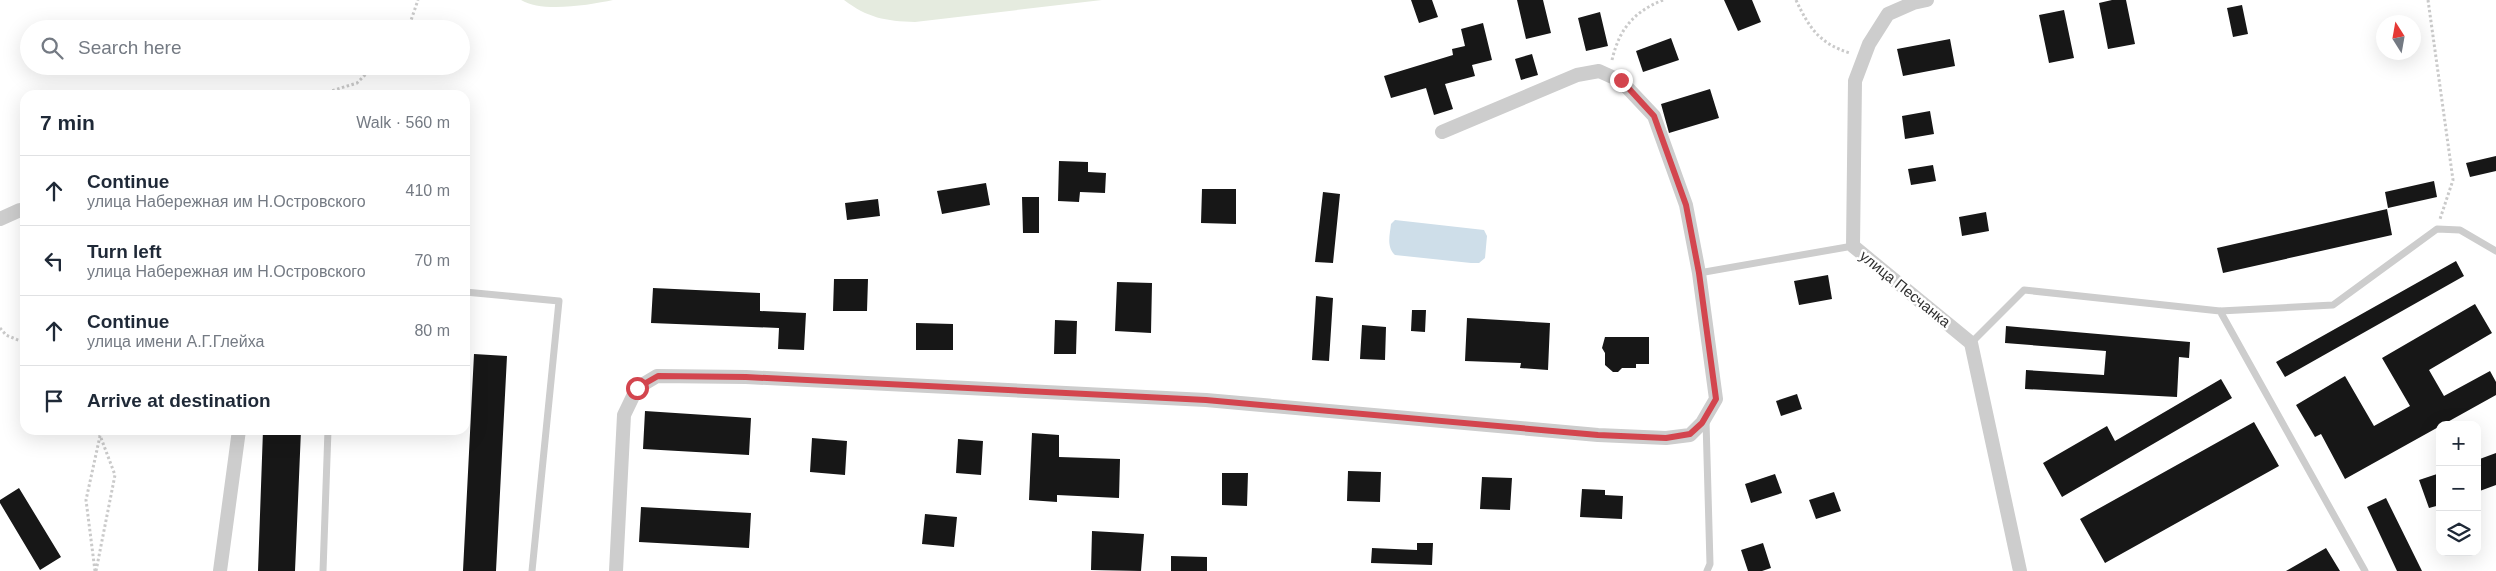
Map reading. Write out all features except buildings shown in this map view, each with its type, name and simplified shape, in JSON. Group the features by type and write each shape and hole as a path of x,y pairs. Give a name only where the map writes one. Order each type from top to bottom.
{"street":[{"name":"улица Песчанка","path":"1926,0 1913,3 1888,14 1869,44 1855,81 1853,246 1970,343"},
{"path":"616,571 624,415 637,388 658,376 746,377 1206,400 1598,435 1666,438 1690,434 1706,415 1716,399 1699,273 1686,205 1654,116 1621,80 1599,71 1577,76 1442,132"},
{"path":"0,219 20,210"},
{"path":"1970,343 2020,571"},
{"path":"220,571 238,435"}],"lane":[{"path":"1970,343 2024,290 2220,311 2332,305 2436,229 2460,230 2496,251"},
{"path":"1699,273 1853,246"},
{"path":"470,293 559,302 532,571"},
{"path":"2220,311 2365,571"},
{"path":"1706,415 1710,569"},
{"path":"323,571 328,435"}],"path":[{"path":"411,20 418,0"},
{"path":"1609,76 1620,32 1632,18 1663,0"},
{"path":"1796,0 1806,23 1831,48 1864,58"},
{"path":"2428,0 2453,180 2436,229"},
{"path":"336,90 357,84 366,75"},
{"path":"0,328 6,335 20,340"},
{"path":"96,571 115,475 100,436"},
{"path":"96,571 86,500 100,436"}],"shaded area":[{"path":"521,0 613,0 579,6 553,7 530,4"},
{"path":"844,0 1102,0 915,22 895,21 869,15"},
{"path":"1395,220 1484,230 1487,236 1485,258 1479,263 1471,263 1395,255 1390,248 1389,240 1391,224"}],"route":[{"path":"637,388 658,376 746,377 1206,400 1598,435 1666,438 1690,434 1702,423 1716,399 1699,273 1686,205 1654,116 1621,80"}]}
